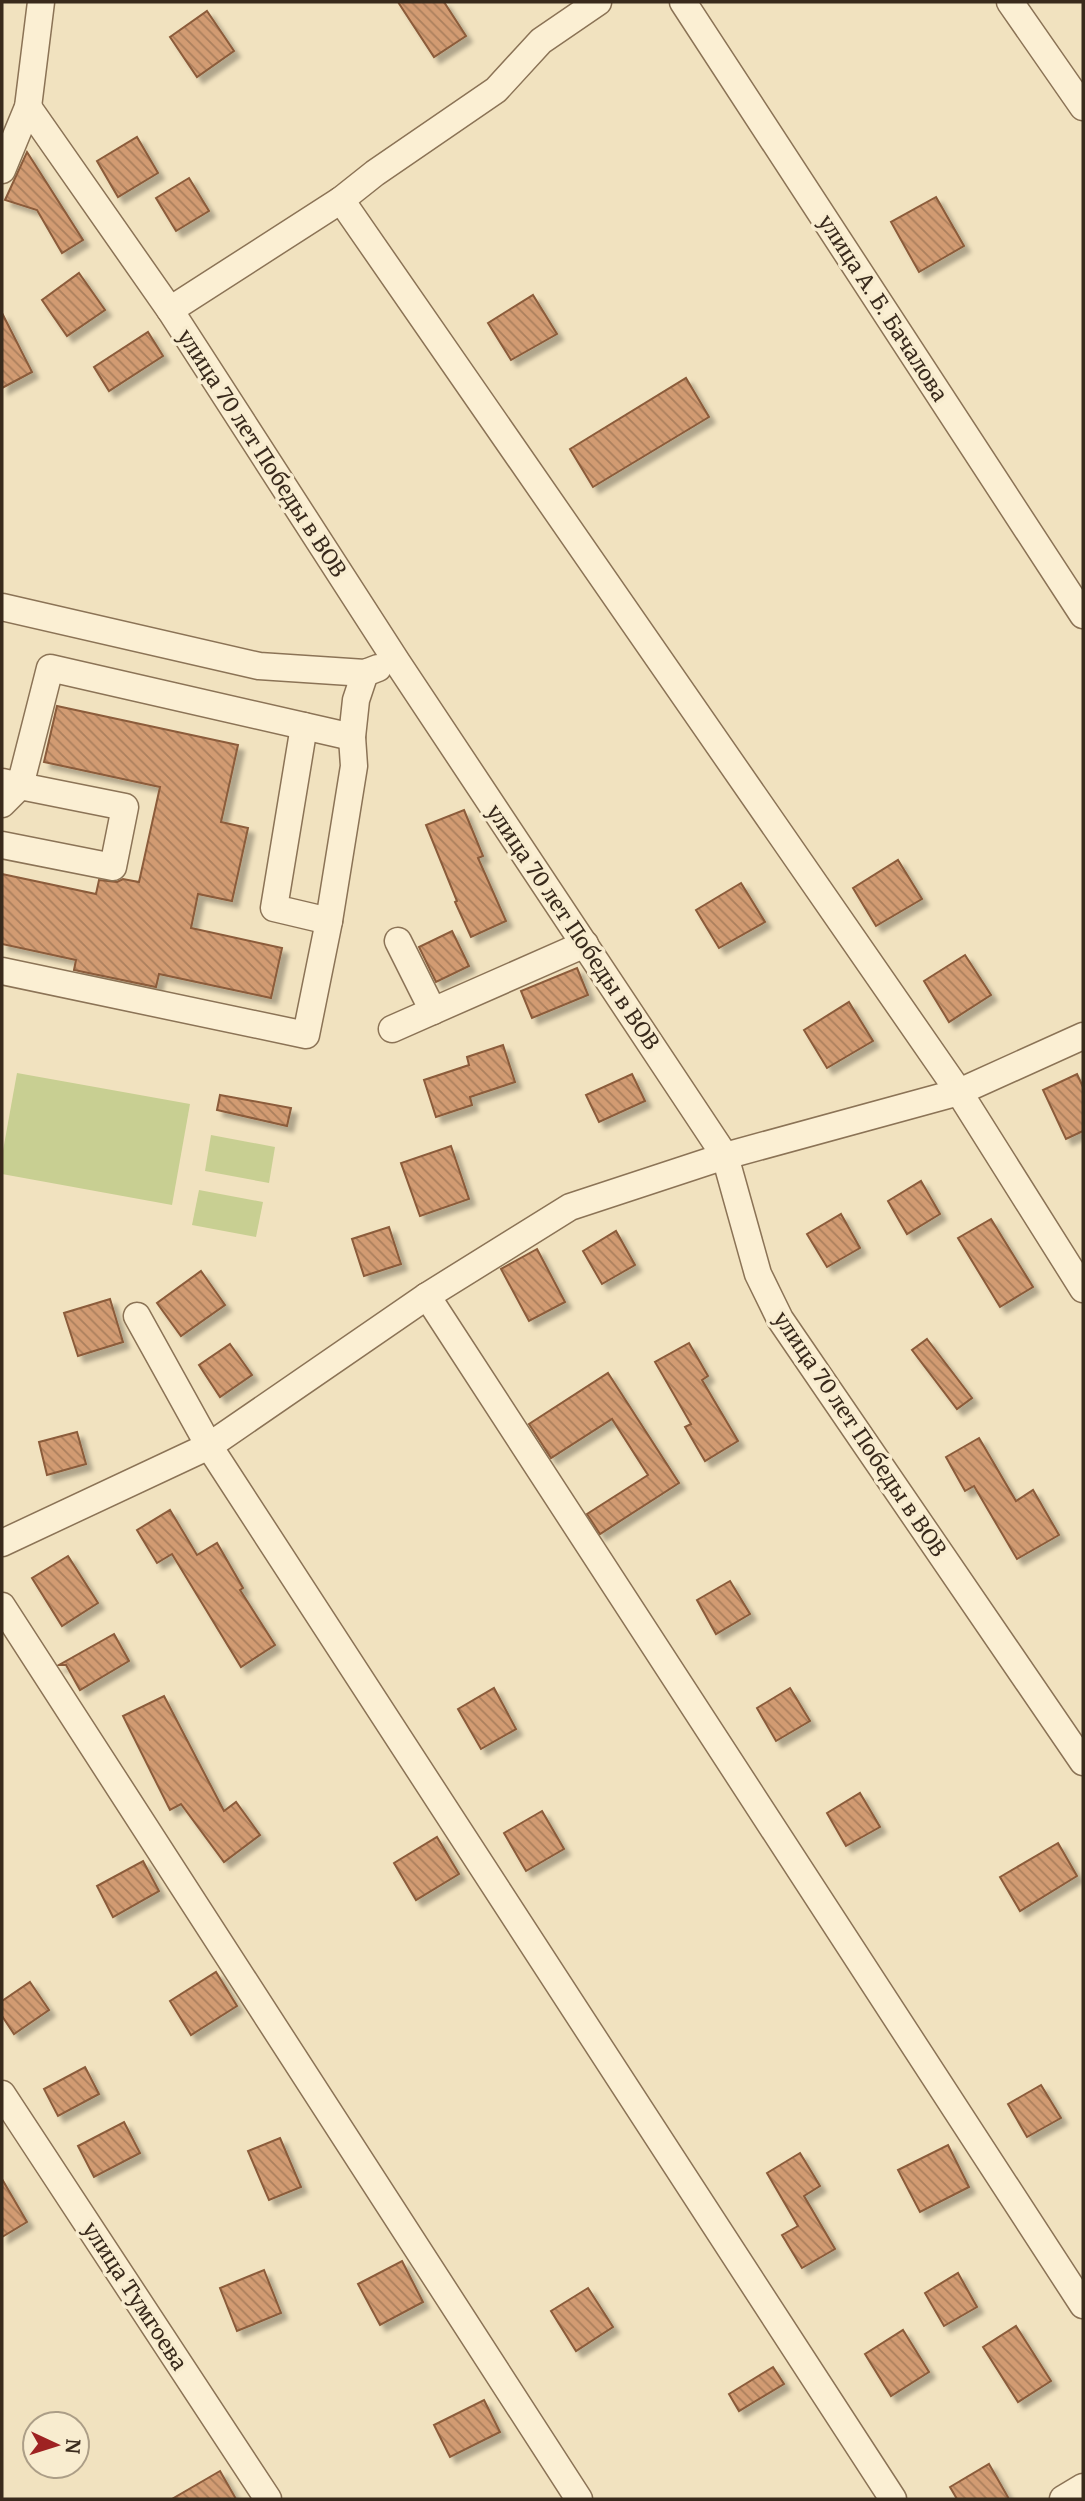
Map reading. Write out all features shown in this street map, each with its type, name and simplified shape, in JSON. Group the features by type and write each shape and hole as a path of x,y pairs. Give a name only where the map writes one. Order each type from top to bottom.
{"street":[{"path":"2,170 28,107 41,2"},
{"path":"170,310 341,200 375,173 496,90 541,41 598,2"},
{"name":"улица А. Б. Бачалова","path":"683,2 1083,615"},
{"path":"1010,2 1083,107"},
{"name":"улица 70 лет Победы в ВОВ","path":"28,107 170,310 397,662 725,1156 758,1274 780,1319 1083,1762"},
{"path":"341,200 959,1092 1083,1289"},
{"path":"2,607 259,666 365,673 397,662"},
{"path":"2,804 50,668 352,737"},
{"path":"2,971 306,1035 354,766 352,737 356,700 365,673"},
{"path":"304,726 274,908 328,921"},
{"path":"2,845 113,867 125,807 11,784"},
{"path":"398,941 433,1011"},
{"path":"392,1029 584,944"},
{"path":"2,1543 209,1446 427,1296 570,1207 725,1156 959,1092 1083,1036"},
{"path":"427,1296 1083,2305"},
{"path":"137,1316 209,1446 893,2499"},
{"path":"2,1606 579,2499"},
{"name":"улица Тумгоева","path":"2,2094 268,2499"},
{"path":"1063,2499 1083,2487"}],"green space":[{"path":"17,1073 190,1104 172,1205 2,1174 2,1156"},
{"path":"211,1135 275,1147 269,1183 205,1171"},
{"path":"199,1190 263,1202 256,1237 192,1225"}],"building":[{"path":"398,2 444,2 466,36 434,57"},
{"path":"207,11 234,51 197,77 170,37"},
{"path":"137,137 158,173 118,197 97,161"},
{"path":"27,152 83,240 62,253 37,210 5,200"},
{"path":"189,178 209,211 176,231 156,198"},
{"path":"936,197 964,246 919,272 891,222"},
{"path":"79,273 105,310 67,336 42,300"},
{"path":"533,295 557,334 511,360 488,323"},
{"path":"2,313 32,372 2,388"},
{"path":"148,332 163,356 109,391 94,367"},
{"path":"686,378 709,417 593,487 570,449"},
{"path":"57,706 238,745 221,822 248,828 232,901 198,894 191,928 282,948 271,998 159,974 156,987 74,970 76,960 2,944 2,874 96,894 99,880 117,882 123,879 139,882 160,787 44,762"},
{"path":"464,810 483,856 478,858 506,921 471,937 426,825"},
{"path":"898,860 922,899 876,926 853,888"},
{"path":"741,883 765,922 719,948 696,910"},
{"path":"452,931 469,966 436,982 419,947"},
{"path":"965,955 991,995 949,1022 924,981"},
{"path":"577,968 588,995 532,1018 521,991"},
{"path":"849,1002 873,1041 827,1068 804,1030"},
{"path":"503,1045 515,1082 470,1097 472,1105 436,1117 424,1080 469,1065 467,1057"},
{"path":"632,1074 645,1101 599,1122 586,1095"},
{"path":"1077,1074 1083,1087 1083,1131 1066,1139 1043,1090"},
{"path":"220,1095 291,1108 287,1126 217,1110"},
{"path":"451,1146 469,1199 420,1216 401,1163"},
{"path":"921,1181 940,1214 907,1234 888,1201"},
{"path":"841,1214 860,1248 827,1267 807,1234"},
{"path":"991,1219 1033,1287 1000,1307 958,1238"},
{"path":"389,1227 401,1264 364,1276 352,1239"},
{"path":"616,1231 635,1265 602,1284 583,1251"},
{"path":"537,1249 565,1302 529,1321 501,1269"},
{"path":"201,1271 225,1305 181,1336 157,1303"},
{"path":"110,1299 123,1342 78,1356 64,1313"},
{"path":"927,1339 972,1398 957,1409 912,1350"},
{"path":"689,1343 708,1376 702,1380 738,1441 705,1461 685,1427 691,1424 655,1362"},
{"path":"230,1344 252,1375 220,1397 199,1365"},
{"path":"608,1373 679,1483 600,1534 587,1514 648,1475 612,1419 551,1458 529,1424"},
{"path":"77,1432 86,1464 47,1475 39,1442"},
{"path":"979,1438 1016,1501 1033,1490 1059,1535 1017,1559 974,1486 965,1491 946,1457"},
{"path":"170,1510 197,1555 217,1543 243,1588 240,1590 275,1645 241,1667 172,1554 157,1563 137,1530"},
{"path":"68,1556 98,1603 62,1626 32,1578"},
{"path":"730,1581 750,1614 716,1634 697,1600"},
{"path":"114,1634 129,1661 80,1690 66,1665 59,1665"},
{"path":"494,1688 516,1729 481,1749 458,1709"},
{"path":"790,1688 810,1721 776,1741 757,1708"},
{"path":"164,1696 224,1811 236,1802 260,1835 224,1862 181,1804 170,1810 123,1716"},
{"path":"860,1793 880,1827 846,1846 827,1813"},
{"path":"542,1811 564,1849 526,1871 504,1833"},
{"path":"437,1837 459,1874 416,1900 394,1863"},
{"path":"1058,1843 1077,1876 1020,1911 1000,1877"},
{"path":"143,1861 159,1891 113,1917 97,1886"},
{"path":"216,1972 237,2006 191,2035 170,2001"},
{"path":"30,1982 49,2010 14,2034 2,2016 2,2001"},
{"path":"85,2067 99,2094 58,2116 44,2089"},
{"path":"1041,2085 1061,2118 1027,2137 1008,2104"},
{"path":"124,2122 140,2153 94,2177 78,2146"},
{"path":"280,2138 301,2187 269,2200 248,2151"},
{"path":"948,2145 969,2187 920,2212 898,2170"},
{"path":"800,2153 820,2186 804,2196 835,2249 802,2268 782,2235 798,2226 767,2173"},
{"path":"2,2179 27,2222 2,2237"},
{"path":"402,2261 423,2302 380,2325 358,2284"},
{"path":"264,2270 281,2313 237,2331 220,2288"},
{"path":"958,2273 977,2307 944,2326 925,2293"},
{"path":"588,2288 613,2327 576,2351 551,2311"},
{"path":"1016,2326 1051,2381 1018,2402 983,2347"},
{"path":"903,2330 929,2372 891,2396 865,2354"},
{"path":"773,2367 784,2384 739,2411 729,2394"},
{"path":"484,2400 500,2432 450,2457 434,2425"},
{"path":"989,2464 1009,2499 957,2499 950,2487"},
{"path":"220,2471 236,2499 172,2499"}]}
